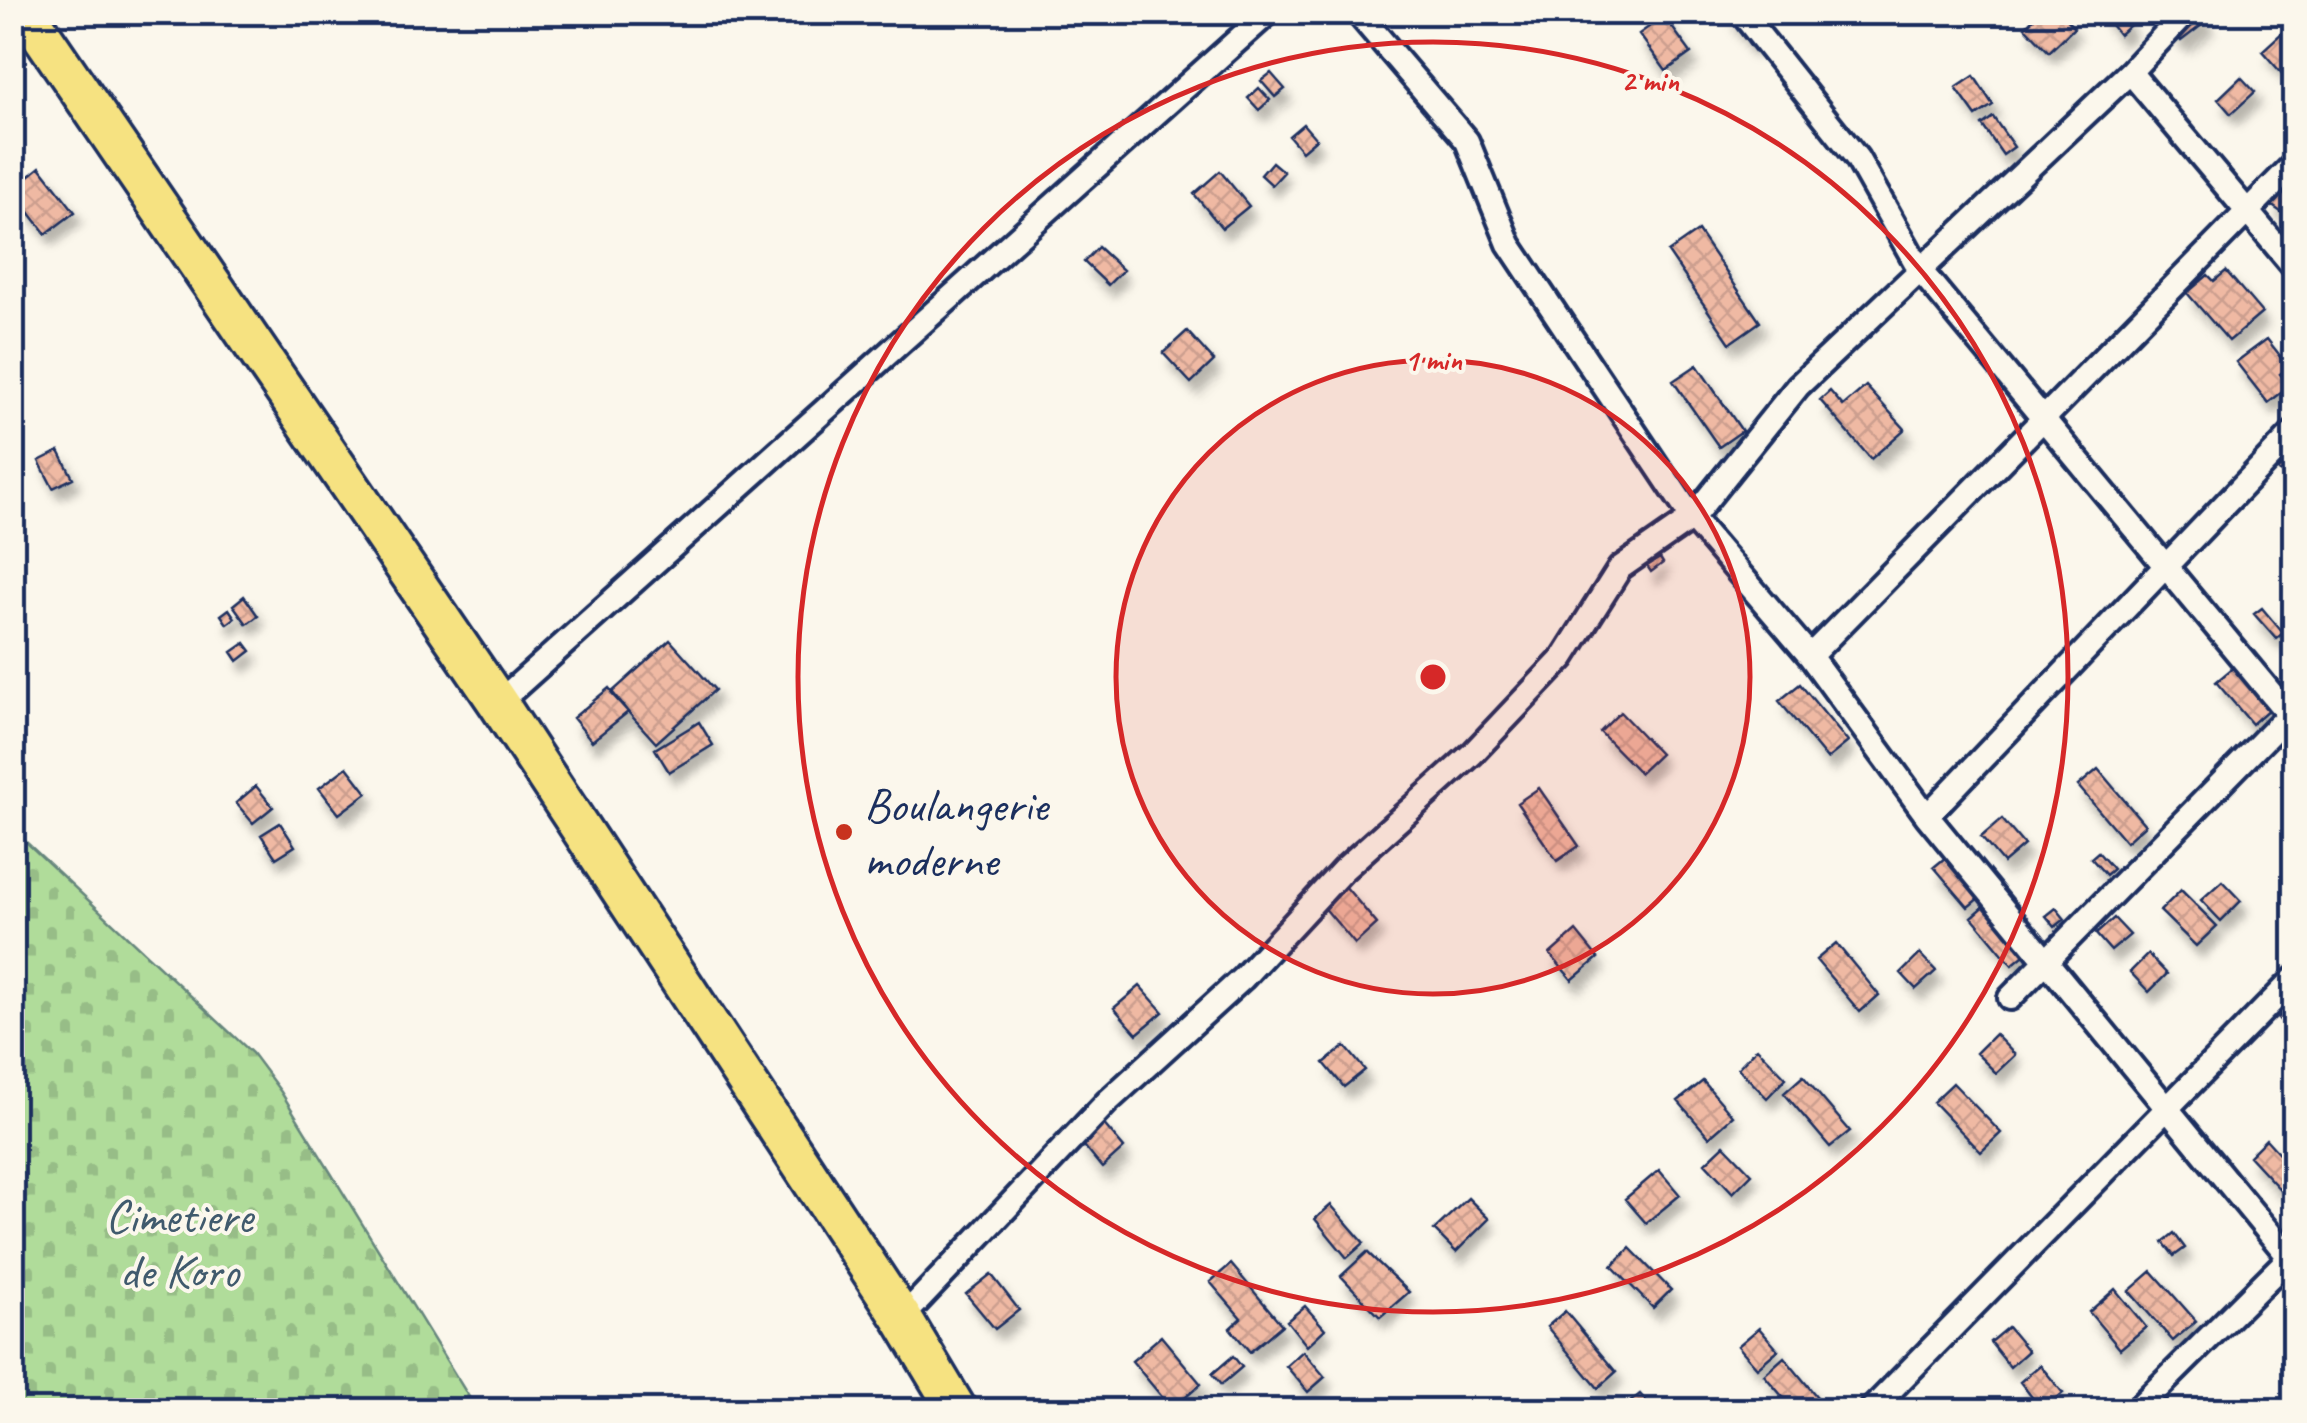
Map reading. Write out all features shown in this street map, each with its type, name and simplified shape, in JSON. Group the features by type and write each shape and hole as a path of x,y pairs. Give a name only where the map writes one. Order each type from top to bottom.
{"main road":[{"path":"26,12 498,703 902,1318 958,1410"}],"street":[{"path":"498,703 1268,12"},
{"path":"1357,12 1468,141 1509,244 1692,518 1810,656 1927,816 2293,1258 2136,1410"},
{"path":"1741,12 1857,158 1920,270 2293,715 2010,998"},
{"path":"902,1318 1107,1102 1243,978 1343,870 1473,753 1563,658 1620,568 1692,518 1798,386 2130,72 2186,12"},
{"path":"2130,72 2294,267"},
{"path":"1810,656 2294,164"},
{"path":"1927,816 2294,432"},
{"path":"1871,1410 2294,979"}],"green space":[{"name":"Cimetiere de Koro","path":"25,841 252,1053 281,1092 477,1410 13,1410 12,851"}],"building":[{"path":"1732,12 1761,37 1750,46 1728,16"},
{"path":"2040,12 2059,12 2074,28 2049,52 2025,27"},
{"path":"2101,12 2120,12 2130,25 2119,35"},
{"path":"2191,12 2200,12 2207,21 2181,41 2171,28"},
{"path":"1664,16 1691,53 1666,71 1639,34"},
{"path":"2284,31 2294,42 2294,70 2286,78 2262,51"},
{"path":"1271,73 1285,89 1275,97 1261,81"},
{"path":"1974,76 1993,105 1976,116 1956,88"},
{"path":"2241,77 2255,92 2231,114 2218,99"},
{"path":"1259,88 1270,100 1259,110 1248,98"},
{"path":"1993,117 2014,147 2003,155 1982,125"},
{"path":"1303,124 1316,139 1302,151 1289,136"},
{"path":"1272,162 1284,172 1272,185 1261,175"},
{"path":"40,167 75,212 46,234 12,190"},
{"path":"1220,171 1249,206 1222,228 1194,194"},
{"path":"2286,185 2294,191 2291,219 2271,205"},
{"path":"1698,231 1760,322 1730,343 1668,252"},
{"path":"1098,247 1123,270 1108,285 1084,262"},
{"path":"2226,271 2262,313 2229,341 2187,293 2208,275 2214,281"},
{"path":"1187,331 1214,361 1191,383 1163,353"},
{"path":"2267,339 2289,367 2280,374 2290,386 2268,403 2236,362"},
{"path":"1697,365 1742,431 1719,447 1673,381"},
{"path":"1866,386 1905,429 1871,459 1820,400 1830,391 1843,406"},
{"path":"59,451 73,478 53,488 39,461"},
{"path":"2289,459 2294,465 2294,487 2278,470"},
{"path":"1660,558 1663,563 1651,572 1647,566"},
{"path":"244,596 258,616 247,624 233,605"},
{"path":"2262,608 2283,633 2276,639 2254,614"},
{"path":"229,609 235,618 227,624 221,615"},
{"path":"670,640 715,690 656,743 611,693"},
{"path":"245,643 251,651 238,661 232,652"},
{"path":"2235,666 2270,708 2252,724 2216,682"},
{"path":"1800,684 1848,742 1827,759 1779,701"},
{"path":"609,688 628,712 592,741 573,718"},
{"path":"1620,712 1660,754 1640,773 1600,732"},
{"path":"699,722 713,745 669,772 655,749"},
{"path":"347,767 367,793 339,814 319,788"},
{"path":"2098,769 2145,825 2126,842 2078,786"},
{"path":"256,786 273,807 253,823 236,803"},
{"path":"1539,788 1579,846 1557,861 1517,803"},
{"path":"2002,819 2024,845 2003,863 1981,837"},
{"path":"280,823 295,846 276,858 261,835"},
{"path":"2098,852 2113,869 2106,875 2091,858"},
{"path":"1946,857 1980,897 1968,907 1934,867"},
{"path":"2222,881 2241,901 2221,921 2201,900"},
{"path":"1345,886 1377,924 1355,944 1322,905"},
{"path":"2181,890 2217,926 2196,946 2160,911"},
{"path":"1988,903 2029,951 2012,965 1972,917"},
{"path":"2056,908 2065,919 2055,927 2046,916"},
{"path":"2114,918 2130,935 2111,951 2096,934"},
{"path":"1576,931 1598,958 1572,980 1550,954"},
{"path":"1836,943 1879,995 1860,1012 1816,960"},
{"path":"1920,954 1936,971 1916,989 1901,973"},
{"path":"2148,954 2167,974 2149,992 2130,972"},
{"path":"1140,986 1163,1012 1137,1034 1114,1008"},
{"path":"2294,1002 2294,1036 2278,1018"},
{"path":"1995,1034 2015,1055 1996,1073 1976,1053"},
{"path":"1345,1046 1365,1070 1344,1087 1324,1063"},
{"path":"1757,1048 1786,1078 1767,1098 1738,1068"},
{"path":"1803,1076 1850,1131 1830,1147 1784,1093"},
{"path":"1703,1081 1733,1116 1709,1137 1678,1101"},
{"path":"1953,1083 2001,1133 1981,1152 1933,1102"},
{"path":"2294,1093 2294,1109 2291,1111 2284,1103"},
{"path":"1102,1122 1124,1148 1102,1168 1080,1141"},
{"path":"2266,1139 2294,1170 2294,1190 2287,1197 2249,1156"},
{"path":"1724,1145 1752,1174 1733,1193 1705,1163"},
{"path":"1659,1170 1680,1195 1646,1223 1625,1199"},
{"path":"1468,1198 1489,1219 1456,1252 1434,1230"},
{"path":"1331,1205 1364,1243 1347,1258 1315,1219"},
{"path":"2174,1233 2185,1248 2174,1256 2163,1242"},
{"path":"1630,1248 1671,1290 1653,1308 1612,1266"},
{"path":"1367,1252 1409,1292 1380,1317 1341,1276"},
{"path":"1231,1264 1282,1325 1250,1352 1230,1328 1241,1318 1210,1282"},
{"path":"2152,1271 2196,1321 2173,1341 2129,1291"},
{"path":"991,1274 1019,1310 995,1329 966,1294"},
{"path":"2115,1289 2146,1327 2120,1349 2089,1312"},
{"path":"1305,1306 1325,1329 1307,1346 1287,1321"},
{"path":"1565,1311 1616,1372 1598,1388 1547,1327"},
{"path":"2008,1327 2028,1351 2010,1367 1990,1342"},
{"path":"1759,1328 1778,1350 1757,1368 1738,1346"},
{"path":"1161,1336 1201,1384 1172,1409 1132,1361"},
{"path":"1303,1351 1325,1377 1308,1392 1286,1366"},
{"path":"1233,1356 1242,1367 1221,1385 1212,1374"},
{"path":"1784,1357 1827,1409 1794,1410 1764,1375"},
{"path":"2040,1365 2063,1393 2042,1410 2020,1382"},
{"path":"1640,1394 1654,1410 1620,1410"}],"place":[{"name":"Boulangerie moderne","path":"844,832"}]}
